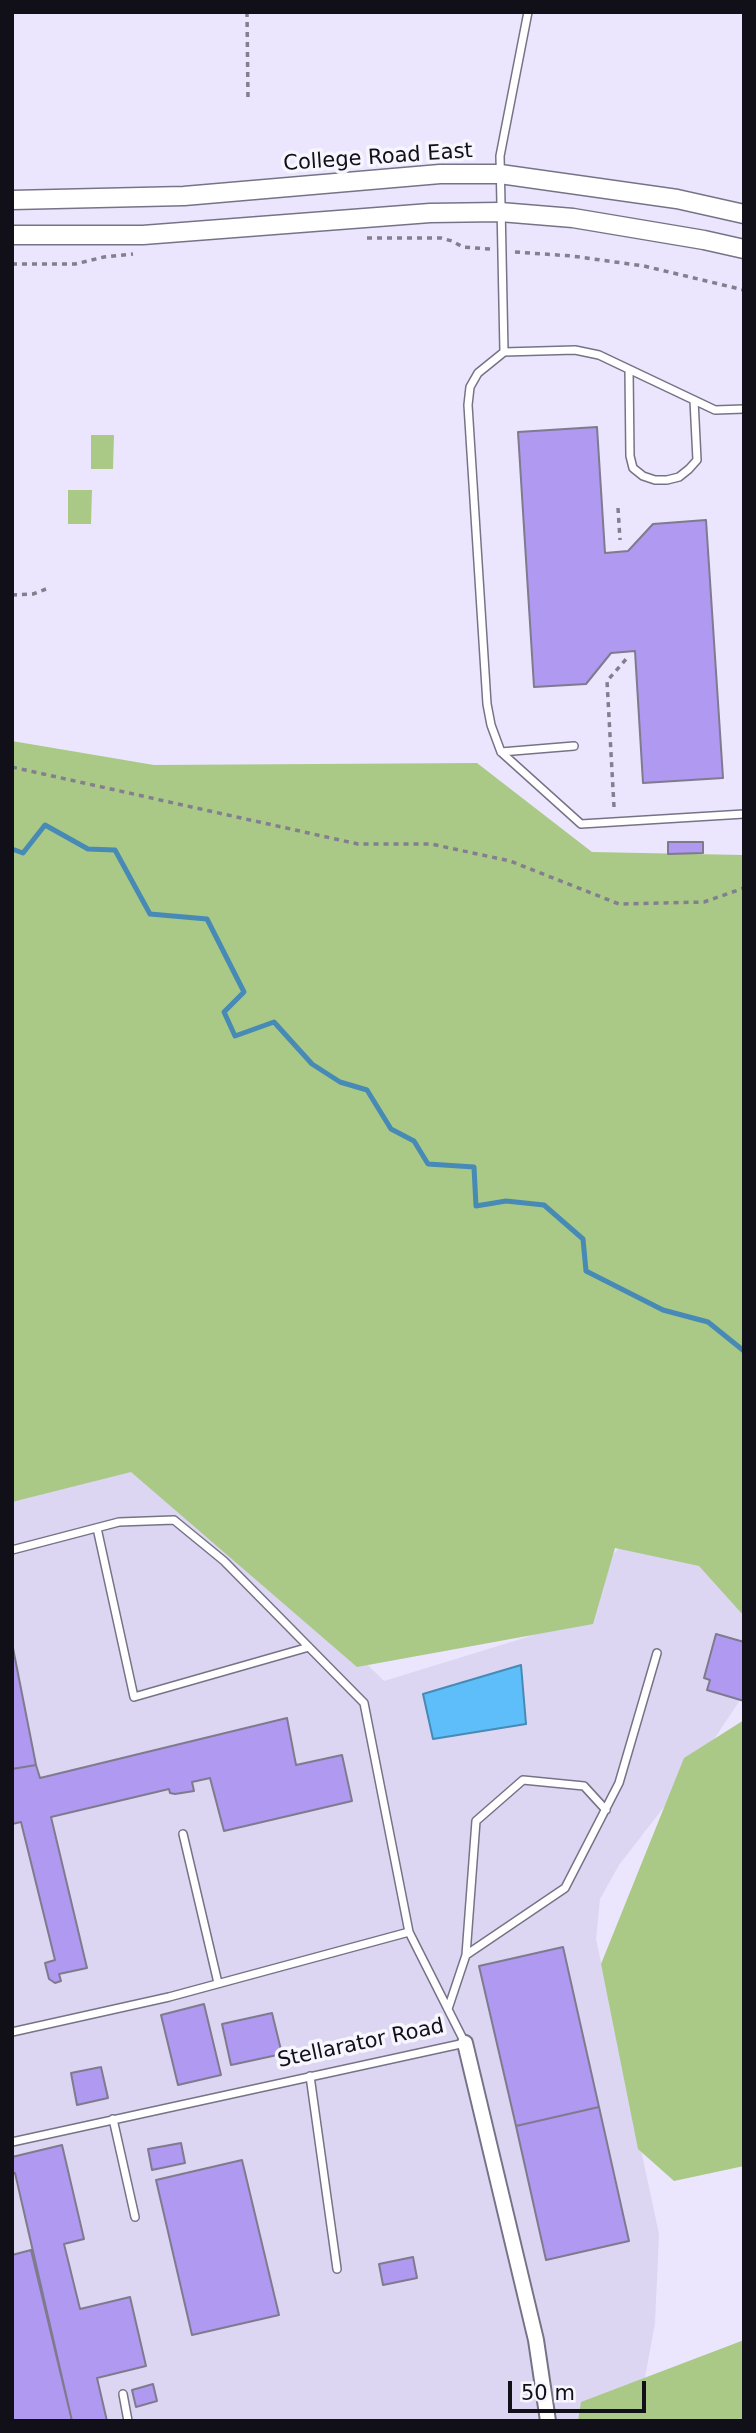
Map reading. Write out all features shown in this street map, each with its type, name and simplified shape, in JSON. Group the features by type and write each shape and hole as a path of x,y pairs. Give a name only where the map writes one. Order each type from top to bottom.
{"street":[{"name":"College Road East","path":"12,200 184,196 440,174 500,174 677,198 744,214"},
{"path":"12,235 143,234 430,212 500,212 573,218 744,249"},
{"name":"Stellarator Road","path":"465,2043 536,2340 548,2421"}],"lane":[{"path":"505,352 500,156 528,12"},
{"path":"744,410 715,411 599,355 575,350 505,352 478,373 470,387 468,405 487,704 501,752 581,824 744,814"},
{"path":"629,370 630,456 633,468 643,476 667,480 679,477 697,460 694,400"},
{"path":"501,752 574,746"},
{"path":"12,1550 119,1522 174,1520 224,1561 364,1703 409,1932 465,2043"},
{"path":"97,1528 134,1697 309,1647"},
{"path":"466,1955 565,1888 620,1783 657,1653"},
{"path":"448,2009 466,1955 476,1821 523,1780 584,1786 606,1810"},
{"path":"183,1834 218,1983"},
{"path":"12,2032 218,1983 409,1932"},
{"name":"Stellarator Road","path":"12,2142 465,2043"},
{"path":"310,2076 337,2269"},
{"path":"113,2119 135,2217"},
{"path":"123,2394 128,2421"}],"path":[{"path":"247,12 248,100"},
{"path":"359,238 441,238 463,247 572,256 644,266 744,290"},
{"path":"12,264 75,264 104,257 141,254"},
{"path":"618,508 620,540"},
{"path":"12,595 33,594 46,589"},
{"path":"614,807 607,681 627,657"},
{"path":"12,767 358,844 431,844 510,860 619,904 704,902 744,888"}],"shaded area":[{"path":"12,1394 175,1475 384,1681 563,1626 585,1585 618,1549 653,1535 744,1580 744,1694 701,1759 619,1865 600,1899 596,1939 659,2234 655,2323 637,2421 12,2421"}],"green space":[{"path":"91,435 114,435 113,469 91,469"},
{"path":"68,490 92,490 91,524 68,524"},
{"path":"12,741 154,765 477,763 592,852 744,855 744,1616 699,1566 615,1548 593,1624 357,1667 131,1472 12,1502"},
{"path":"744,1720 744,2166 674,2181 638,2149 601,1964 684,1758"},
{"path":"744,2340 744,2421 578,2421 581,2402"}],"water":[{"path":"521,1665 526,1724 433,1739 423,1694"}],"building":[{"path":"597,427 605,553 628,551 653,524 706,520 723,778 643,783 635,651 611,653 586,684 534,687 518,432"},
{"path":"668,842 703,842 703,853 668,854"},
{"path":"716,1634 744,1642 744,1701 707,1690 710,1680 704,1678"},
{"path":"12,1643 36,1765 12,1769"},
{"path":"287,1718 296,1765 342,1755 352,1801 224,1831 210,1778 192,1782 194,1791 175,1794 170,1793 169,1789 51,1817 87,1968 59,1974 61,1981 55,1983 49,1979 45,1963 55,1960 21,1822 12,1824 12,1769 36,1765 40,1778"},
{"path":"563,1947 599,2107 516,2126 479,1966"},
{"path":"204,2004 221,2075 178,2085 161,2015"},
{"path":"272,2013 282,2054 231,2065 222,2024"},
{"path":"101,2067 108,2098 77,2105 71,2073"},
{"path":"599,2107 629,2241 546,2260 516,2126"},
{"path":"181,2143 185,2163 152,2170 148,2149"},
{"path":"62,2145 84,2239 64,2244 80,2309 130,2297 146,2366 97,2378 107,2421 72,2421 15,2173 12,2174 12,2157"},
{"path":"242,2160 279,2315 192,2335 156,2180"},
{"path":"31,2250 72,2421 12,2421 12,2255"},
{"path":"413,2257 417,2278 383,2285 379,2264"},
{"path":"153,2384 157,2401 136,2407 132,2390"}],"waterway":[{"path":"12,849 23,853 45,825 88,849 115,850 150,914 207,919 244,992 224,1012 235,1036 274,1022 312,1064 340,1082 367,1090 391,1129 414,1141 428,1164 474,1167 476,1206 506,1201 544,1205 583,1239 586,1271 663,1310 708,1322 744,1351"}]}
